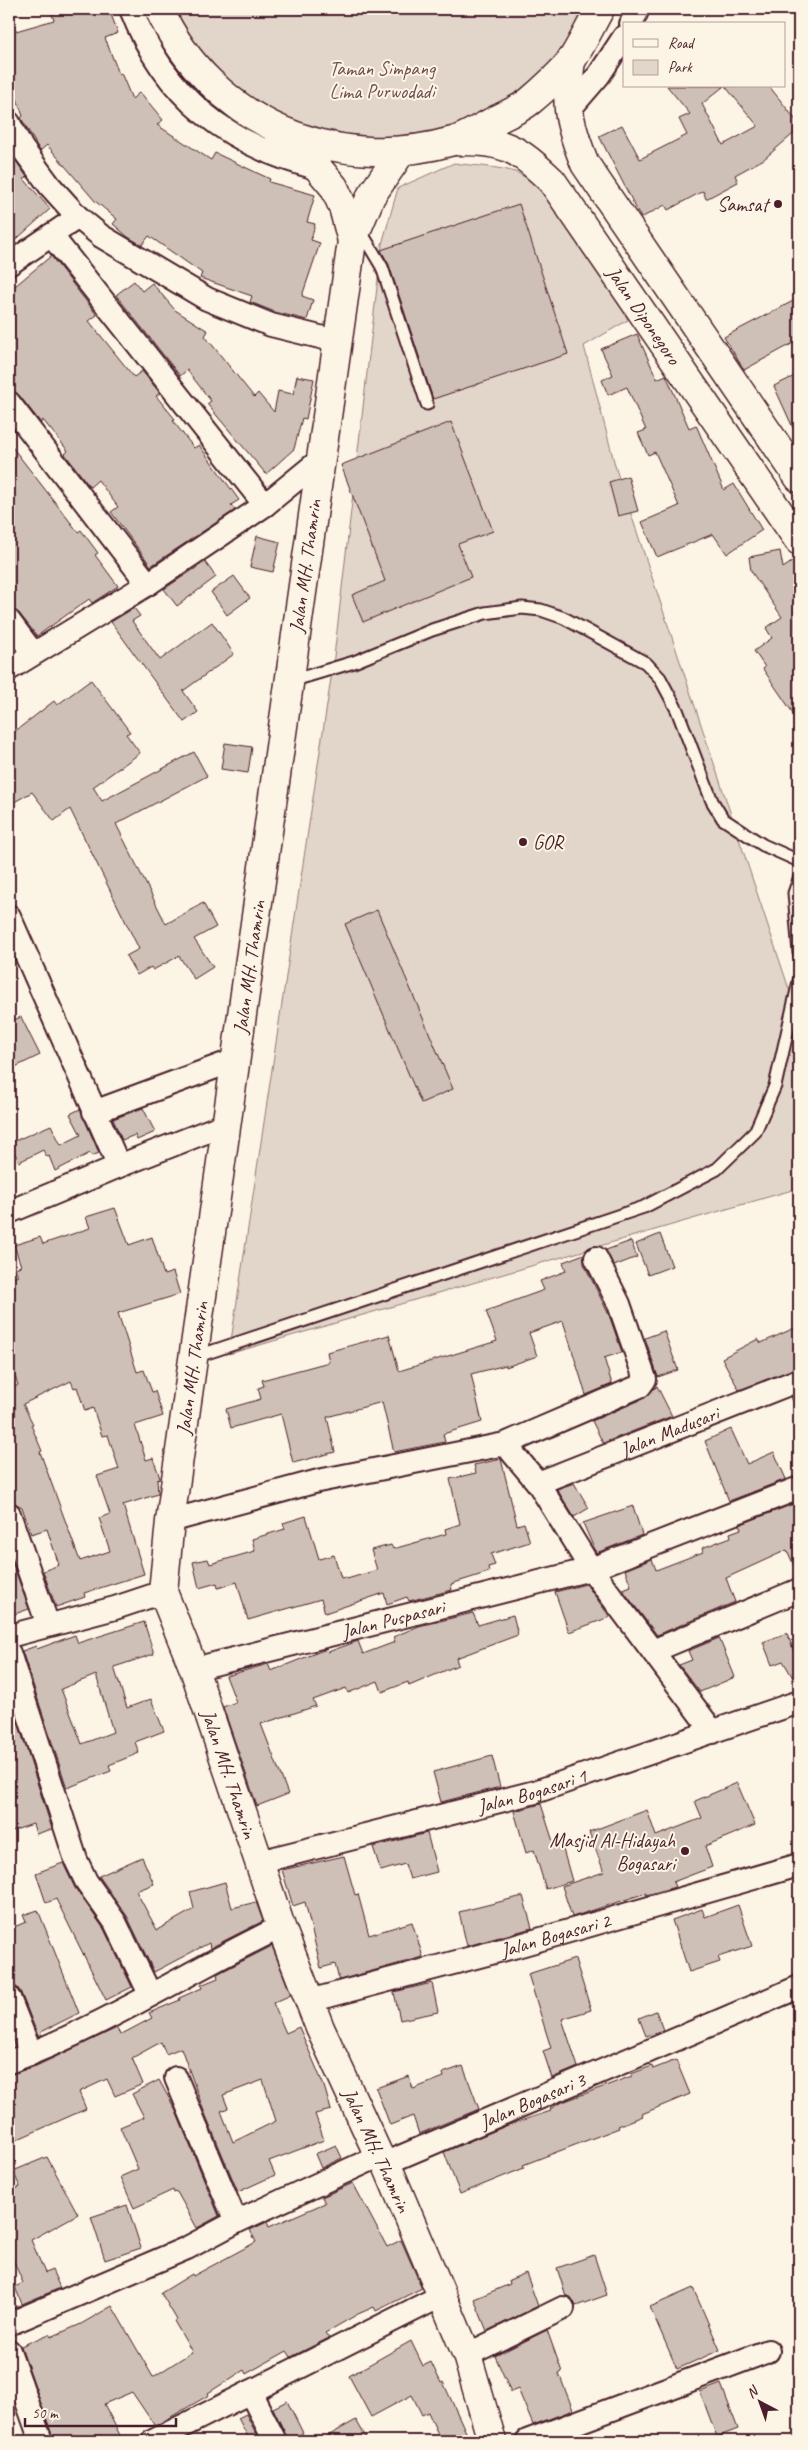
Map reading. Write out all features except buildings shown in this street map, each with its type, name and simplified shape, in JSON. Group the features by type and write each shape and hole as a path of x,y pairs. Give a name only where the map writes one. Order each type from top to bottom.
{"main road":[{"path":"154,9 176,42 204,77 239,107 277,130 338,149 401,152 454,141 529,102 571,60 600,9"},
{"path":"159,9 176,42"},
{"name":"Jalan Diponegoro","path":"571,60 568,112 585,164 799,478"},
{"path":"277,130 299,153 318,168 334,187 354,234"},
{"name":"Jalan Diponegoro","path":"454,141 485,140 511,147 531,161 552,181 799,541"},
{"path":"354,234 372,196 401,152"},
{"name":"Jalan MH. Thamrin","path":"354,234 336,342 170,1521 163,1592 194,1669 281,1927 309,2001 443,2295 467,2355 492,2441"}],"street":[{"path":"132,9 141,34 161,67 185,97 214,123 247,144 282,159 318,168"},
{"path":"632,22 638,9"},
{"path":"568,112 599,75 623,39"},
{"path":"9,123 22,148 50,186 78,217 101,236 207,299 271,325 336,342"},
{"path":"9,264 78,217"},
{"path":"51,235 265,505"},
{"path":"9,403 148,584"},
{"path":"9,669 148,584 265,505 320,460"},
{"path":"9,621 33,653"},
{"path":"9,917 119,1166"},
{"path":"94,1112 235,1060"},
{"path":"9,1212 226,1124"},
{"path":"170,1521 318,1481 505,1444 640,1386 644,1382 619,1304 596,1258"},
{"name":"Jalan Madusari","path":"538,1482 799,1380"},
{"path":"505,1444 538,1482 591,1570 714,1732"},
{"name":"Jalan Puspasari","path":"194,1669 591,1570 799,1488"},
{"path":"9,1514 48,1625"},
{"path":"653,1651 799,1590"},
{"path":"9,1636 115,1608 163,1592"},
{"path":"9,1653 76,1860 86,1881 115,1922 150,1994"},
{"name":"Jalan Bogasari 1","path":"259,1862 535,1792 799,1702"},
{"name":"Jalan Bogasari 2","path":"309,2001 517,1946 799,1865"},
{"path":"9,2062 84,2031 225,1954 281,1927"},
{"name":"Jalan Bogasari 3","path":"9,2324 187,2248 236,2222 678,2039 799,1986"},
{"path":"9,1998 30,2054"},
{"path":"176,2078 236,2222"},
{"path":"166,2438 250,2392 443,2295"},
{"path":"467,2355 563,2308"},
{"path":"9,2351 41,2441"},
{"path":"527,2441 768,2351"},
{"path":"250,2392 275,2441"}],"lane":[{"path":"354,234 382,267 427,404"},
{"path":"289,681 354,662 432,630 485,613 522,608 541,610 564,618 646,663 660,678 677,710 712,801 723,818 763,845 799,861"},
{"path":"799,879 794,893 799,953"},
{"path":"194,1357 644,1207 717,1169 755,1132 775,1086 799,981"}],"green space":[{"name":"Taman Simpang Lima Purwodadi","path":"162,9 600,9 529,102 401,152 239,107"},
{"name":"GOR","path":"454,163 508,170 528,180 543,195 578,238 609,285 628,320 584,346 616,469 799,1019 799,1188 229,1354 333,665 382,244 398,188"}],"place":[{"name":"Samsat","path":"778,204"},
{"name":"GOR","path":"523,842"},
{"name":"Masjid Al-Hidayah Bogasari","path":"685,1851"}]}
